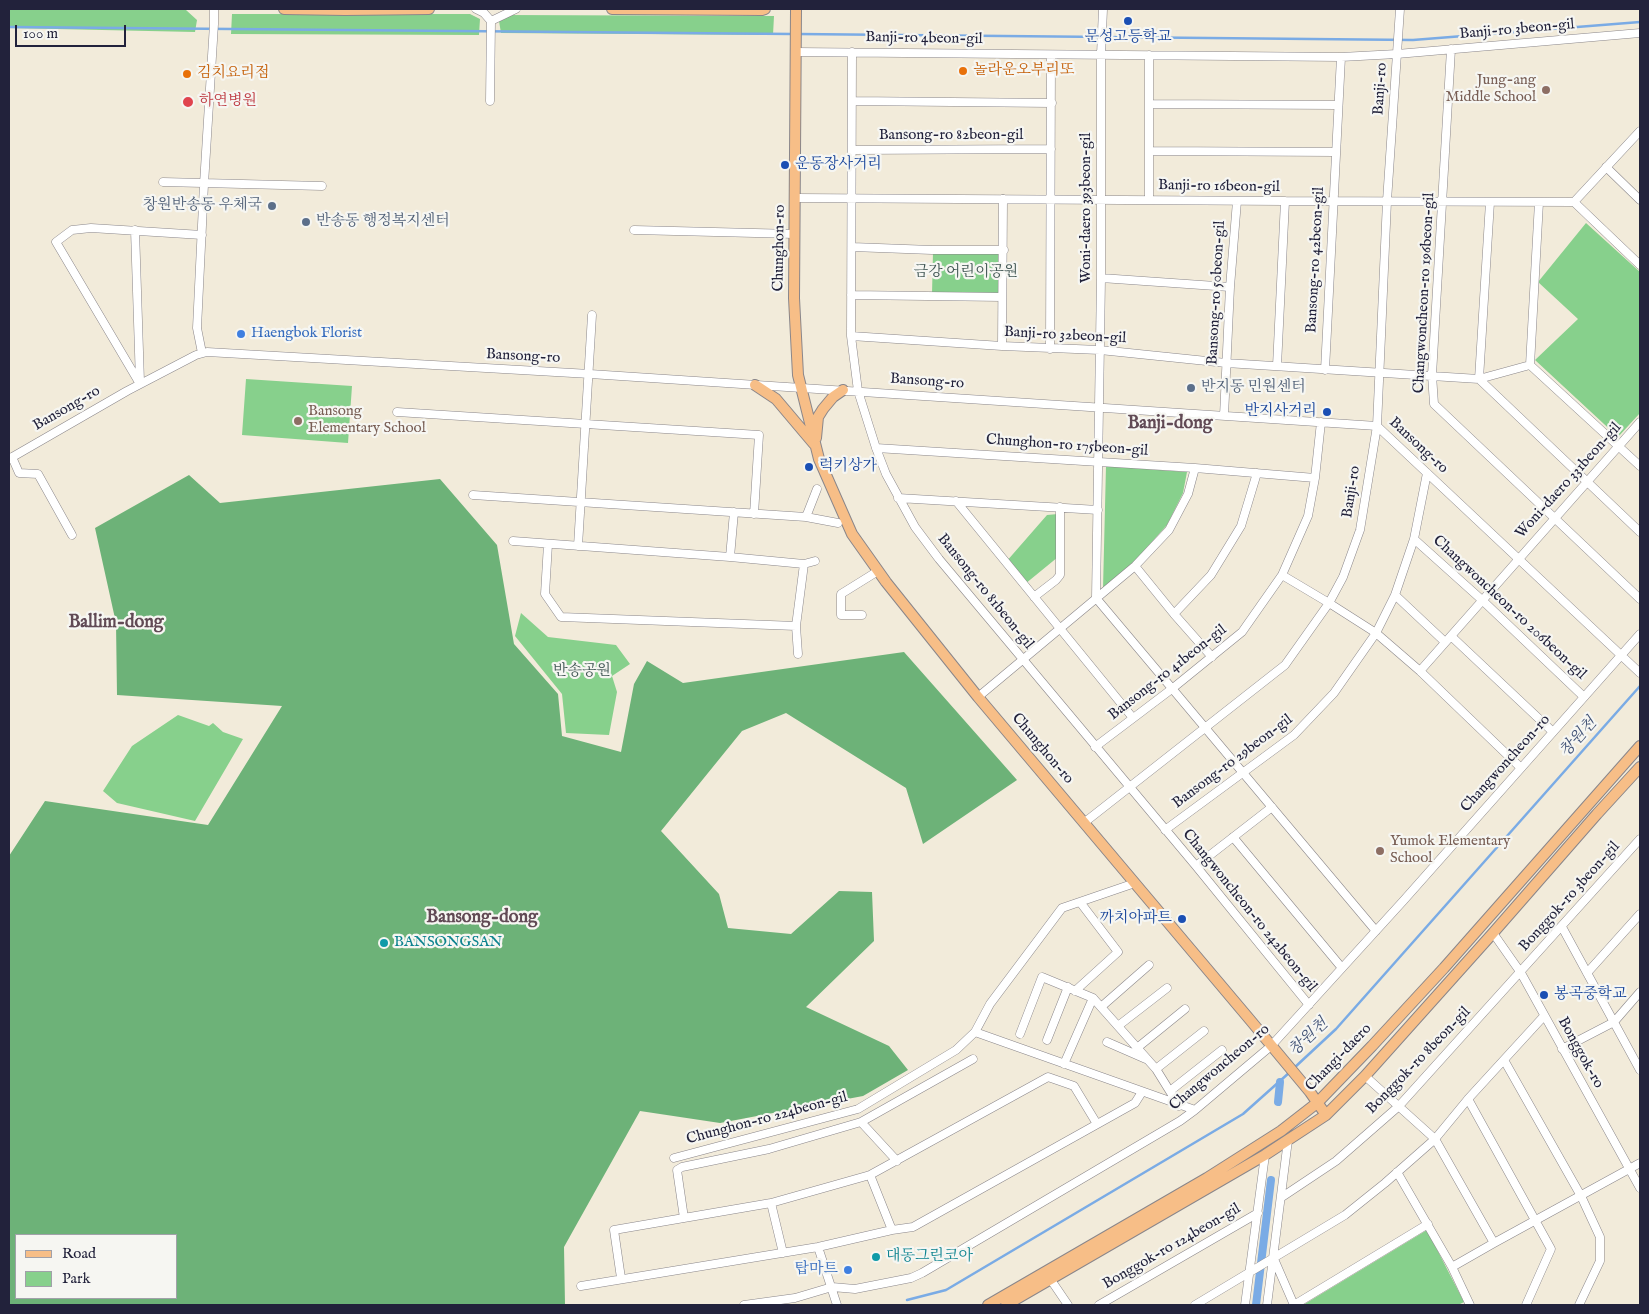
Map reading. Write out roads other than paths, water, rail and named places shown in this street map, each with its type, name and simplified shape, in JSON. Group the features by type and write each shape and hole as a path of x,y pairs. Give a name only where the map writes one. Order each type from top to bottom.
{"main road":[{"path":"284,9 429,9"},
{"path":"612,9 765,9"},
{"name":"Chunghon-ro","path":"796,9 794,298 800,388 819,459 852,534 878,571 978,697 1274,1048 1317,1103"},
{"name":"Chunghon-ro","path":"755,385 776,399 816,446"},
{"name":"Chunghon-ro","path":"816,446 818,417 833,397 842,390"},
{"name":"Changi-daero","path":"988,1305 1207,1178 1281,1131 1317,1103 1372,1046 1640,746"},
{"name":"Changi-daero","path":"1006,1305 1264,1155 1326,1115 1365,1076 1640,767"},
{"path":"1485,921 1493,933"},
{"path":"1317,1103 1326,1115"}],"street":[{"path":"202,353 197,328 214,9"},
{"path":"476,9 484,13 491,21 490,101"},
{"path":"491,21 516,9"},
{"name":"Woni-daero 393beon-gil","path":"1096,598 1103,9"},
{"name":"Banji-ro","path":"1085,822 1285,665 1329,603 1343,576 1360,530 1377,426 1400,9"},
{"name":"Banji-ro 3beon-gil","path":"1397,51 1451,49 1640,33"},
{"name":"Changwoncheon-ro 196beon-gil","path":"1451,49 1432,375 1434,404 1640,599"},
{"name":"Banji-ro 4beon-gil","path":"796,50 1051,55 1149,54 1341,57 1397,51"},
{"path":"852,52 852,247 850,295 851,336 858,391"},
{"path":"1149,54 1150,200"},
{"path":"1050,349 1051,55"},
{"name":"Bansong-ro 42beon-gil","path":"1325,370 1341,57"},
{"path":"852,101 1052,103"},
{"path":"1150,104 1338,105"},
{"path":"1640,132 1574,202 1640,265"},
{"name":"Bansong-ro 82beon-gil","path":"852,150 1051,149"},
{"path":"1150,151 1336,152"},
{"path":"1606,167 1640,200"},
{"path":"164,182 322,186"},
{"name":"Banji-ro 16beon-gil","path":"796,198 1574,202"},
{"path":"1002,346 1003,199"},
{"name":"Bansong-ro 50beon-gil","path":"1224,416 1230,287 1237,201"},
{"path":"1277,366 1284,202"},
{"path":"1490,202 1479,379 1640,532"},
{"path":"1530,365 1538,202"},
{"path":"140,384 56,242 72,230 91,228 202,235"},
{"path":"135,230 140,384"},
{"path":"634,230 795,234"},
{"path":"852,247 1004,250"},
{"path":"1101,278 1230,287"},
{"path":"850,295 1002,297"},
{"path":"578,546 590,374 592,315"},
{"name":"Banji-ro 32beon-gil","path":"851,336 1050,349 1100,350 1226,363 1479,379"},
{"name":"Bansong-ro","path":"10,458 140,384 196,355 207,352 590,374 1377,426 1640,673"},
{"path":"1479,379 1530,365"},
{"path":"1530,365 1640,466"},
{"name":"Bansong-ro 81beon-gil","path":"858,391 886,474 916,528 1129,788"},
{"path":"397,412 759,435 754,514"},
{"name":"Bansong-ro 41beon-gil","path":"1095,747 1173,688 1242,632 1282,576 1308,516 1321,422"},
{"name":"Woni-daero 331beon-gil","path":"1420,671 1640,422"},
{"name":"Chunghon-ro 175beon-gil","path":"876,448 1099,461 1314,478"},
{"path":"10,458 19,473 38,474 72,535"},
{"path":"978,697 1135,566 1169,530 1188,494 1195,468"},
{"path":"1174,614 1211,575 1241,526 1257,473"},
{"name":"Bansong-ro 29beon-gil","path":"1165,830 1294,735 1334,694 1376,633 1394,595 1414,539 1427,473"},
{"path":"806,517 817,489"},
{"path":"473,495 806,517 838,523"},
{"path":"898,498 1098,510"},
{"path":"956,501 1133,718"},
{"path":"1034,598 1056,580 1060,574 1060,507"},
{"path":"730,557 734,512"},
{"name":"Changwoncheon-ro 206beon-gil","path":"1414,539 1482,600 1584,697"},
{"path":"513,542 804,564 815,560"},
{"path":"548,544 545,594 561,617 796,626"},
{"path":"798,654 796,626 804,564"},
{"path":"1135,566 1212,657"},
{"path":"862,615 841,615 841,594 878,571"},
{"path":"1282,576 1376,633 1420,671 1522,768"},
{"path":"1394,595 1448,639 1553,732"},
{"path":"1096,598 1376,931"},
{"name":"Changwoncheon-ro","path":"744,1305 855,1289 911,1278 1180,1121 1195,1110 1274,1048 1309,1005 1584,697 1625,658 1640,634"},
{"name":"Changwoncheon-ro 242beon-gil","path":"1129,788 1196,866 1309,1005"},
{"path":"1196,866 1272,807"},
{"path":"1233,837 1342,968"},
{"name":"Bonggok-ro 3beon-gil","path":"1521,973 1640,839"},
{"name":"Chunghon-ro 224beon-gil","path":"674,1158 858,1109 956,1050 975,1032 990,1004 1062,908 1135,883"},
{"path":"1046,1040 1072,989 1118,952 1080,902"},
{"path":"1587,973 1640,914"},
{"path":"1562,927 1640,1070"},
{"name":"Bonggok-ro","path":"1493,933 1521,973 1640,1188"},
{"path":"1101,1007 1149,965"},
{"name":"Bonggok-ro 8beon-gil","path":"1282,1196 1336,1161 1399,1106 1521,973"},
{"path":"1020,1034 1042,977 1093,998 1156,1069 1179,1106"},
{"path":"1118,1026 1167,988"},
{"path":"1562,1049 1614,1022 1640,992"},
{"path":"1064,1064 1093,998"},
{"path":"1137,1048 1185,1009"},
{"path":"1195,1305 1345,1215 1397,1172 1435,1139 1468,1099 1544,1016"},
{"path":"1156,1069 1204,1031"},
{"path":"975,1032 1179,1106 1195,1110"},
{"path":"1107,1042 1148,1059"},
{"path":"1170,1091 1222,1050"},
{"path":"684,1218 677,1170 682,1167 769,1150 861,1122 973,1059"},
{"path":"1504,1060 1581,1196 1600,1237 1600,1261 1579,1305"},
{"path":"1365,1076 1435,1139 1494,1243"},
{"path":"621,1278 614,1230 770,1203 870,1176 1048,1077 1074,1086 1097,1124"},
{"path":"581,1286 621,1278 818,1248 892,1230 913,1227 1135,1103 1142,1092"},
{"path":"1468,1099 1551,1249 1526,1305"},
{"path":"861,1122 897,1161"},
{"path":"1267,1305 1270,1260 1282,1196 1288,1140"},
{"path":"1245,1305 1252,1271 1264,1155"},
{"path":"1452,1268 1640,1163"},
{"path":"1397,1172 1452,1268 1469,1305"},
{"path":"870,1176 892,1230"},
{"path":"770,1203 784,1253"},
{"name":"Bonggok-ro 124beon-gil","path":"1099,1305 1258,1213"},
{"path":"1270,1260 1294,1305 1428,1224"},
{"path":"818,1248 836,1305"},
{"path":"1051,1280 1068,1305"}],"waterway":[{"path":"798,34 1413,40 1640,22"},
{"path":"9,27 792,34"},
{"name":"창원천","path":"1294,1068 1336,1029 1640,686"},
{"name":"창원천","path":"907,1300 946,1290 1243,1114 1290,1072"},
{"path":"1278,1102 1280,1082"},
{"path":"1256,1305 1271,1180"}],"place":[{"name":"문성고등학교","path":"1128,21"},
{"name":"놀라운오부리또","path":"963,71"},
{"name":"김치요리점","path":"187,74"},
{"name":"Jung-ang Middle School","path":"1546,90"},
{"name":"하연병원","path":"188,102"},
{"name":"운동장사거리","path":"785,165"},
{"name":"창원반송동 우체국","path":"272,206"},
{"name":"반송동 행정복지센터","path":"306,222"},
{"name":"Haengbok Florist","path":"241,334"},
{"name":"반지동 민원센터","path":"1191,388"},
{"name":"반지사거리","path":"1327,412"},
{"name":"Bansong Elementary School","path":"298,421"},
{"name":"럭키상가","path":"809,467"},
{"name":"Yumok Elementary School","path":"1380,851"},
{"name":"까치아파트","path":"1182,919"},
{"name":"BANSONGSAN","path":"384,943"},
{"name":"봉곡중학교","path":"1544,995"},
{"name":"대동그린코아","path":"876,1257"},
{"name":"탑마트","path":"848,1270"}],"district":[{"name":"Banji-dong","path":"1170,424"},
{"name":"Ballim-dong","path":"116,623"},
{"name":"Bansong-dong","path":"482,918"}],"park label":[{"name":"금강 어린이공원","path":"966,273"},
{"name":"반송공원","path":"582,672"}]}
